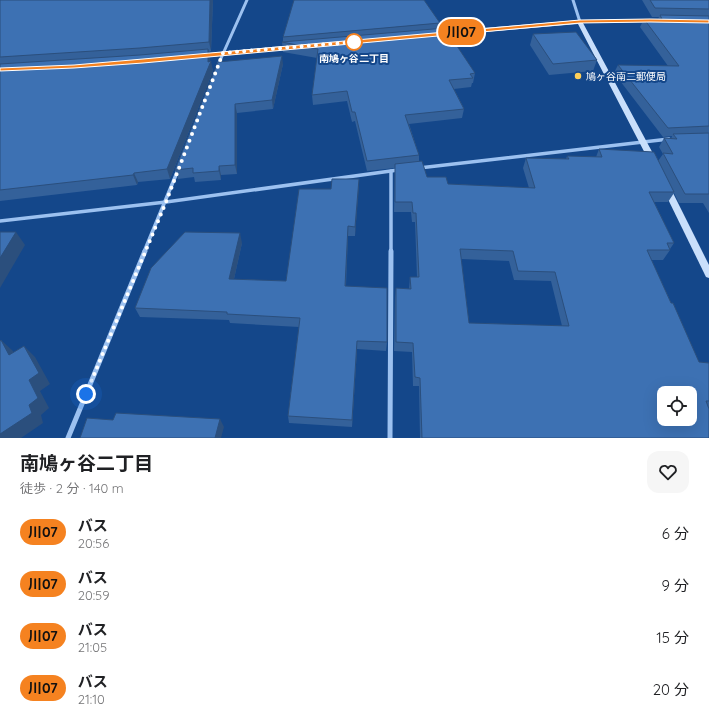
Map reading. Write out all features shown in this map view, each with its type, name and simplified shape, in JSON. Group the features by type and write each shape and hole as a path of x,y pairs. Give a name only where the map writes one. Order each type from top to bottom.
{"street":[{"path":"217,69 247,0"},
{"path":"572,0 580,22 657,170"},
{"path":"432,35 580,22 658,20"},
{"path":"195,56 298,47"},
{"path":"414,168 674,139"},
{"path":"68,438 180,165"},
{"path":"0,221 166,202 406,169"},
{"path":"390,438 391,171"},
{"path":"664,184 709,274"}],"building":[{"path":"0,0 210,0 209,42 0,57"},
{"path":"294,0 424,0 440,23 283,37"},
{"path":"650,0 709,0 709,9 655,8"},
{"path":"660,15 709,16 709,126 668,128 618,65 679,66 644,19 662,19"},
{"path":"445,28 475,73 470,74 473,78 449,80 464,109 405,115 419,155 367,161 355,112 352,112 347,91 312,95 318,49 282,42"},
{"path":"576,32 597,60 553,64 533,34"},
{"path":"208,49 208,62 211,61 167,169 134,173 133,175 0,190 0,64"},
{"path":"282,56 272,100 235,104 235,165 219,166 219,171 193,173 193,168 175,170 218,62"},
{"path":"709,133 709,194 685,194 663,153 673,154 664,138 677,139 673,134"},
{"path":"599,149 654,152 674,192 649,192 674,243 667,243 670,250 647,250 671,303 673,303 699,362 709,363 709,401 706,401 709,409 709,438 422,438 420,378 415,377 413,343 396,342 396,288 411,289 410,277 419,277 416,213 413,213 412,202 395,202 395,164 422,161 427,177 446,177 448,184 535,188 526,158 569,159 567,156 602,157","holes":["460,249 513,251 518,271 555,272 569,326 469,323"]},
{"path":"332,179 359,179 355,227 348,226 345,286 387,288 387,342 357,341 352,420 288,416 300,318 227,314 227,312 135,308 151,268 185,232 240,233 229,279 286,281 299,189 331,189"},
{"path":"0,232 16,232 0,258"},
{"path":"1,340 9,355 24,346 39,373 29,380 38,398 29,405 32,413 0,434 0,341"},
{"path":"116,413 220,419 215,438 80,438 87,418 113,420"}],"bus line":[{"name":"川07","path":"0,70 143,61 580,22 650,20 709,21"}],"place":[{"name":"南鳩ヶ谷二丁目","path":"354,42"},
{"name":"鳩ヶ谷南二郵便局","path":"578,76"}],"route":[{"path":"86,394 166,202 223,53 354,42"}]}
